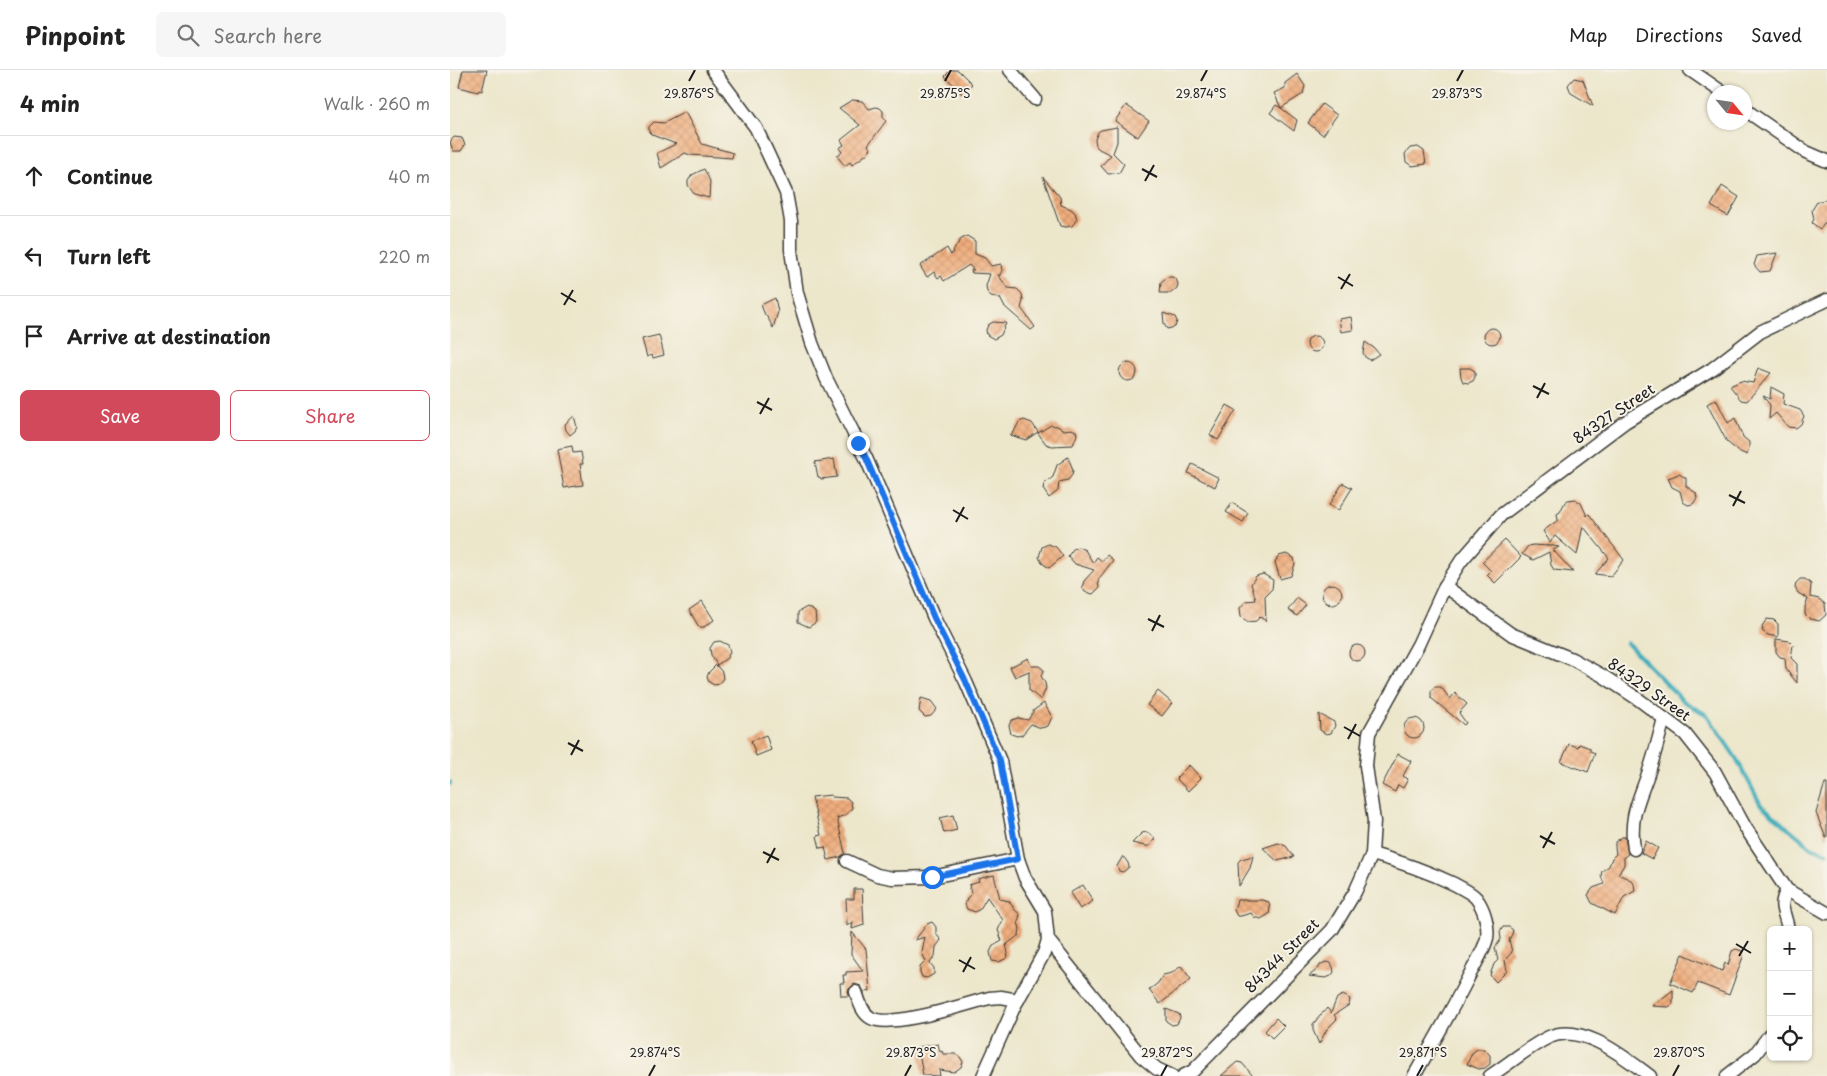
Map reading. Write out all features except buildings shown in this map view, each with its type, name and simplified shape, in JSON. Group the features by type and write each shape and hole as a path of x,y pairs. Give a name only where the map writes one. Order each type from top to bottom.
{"street":[{"path":"713,70 756,128 786,192 791,221 791,250 797,293 812,343 826,378 866,458 934,618 966,682 1000,761 1018,859 1025,878 1046,911 1048,940 1038,966 1018,1000 983,1076"},
{"path":"1010,70 1035,99"},
{"path":"1690,70 1712,85"},
{"path":"1752,115 1806,152 1827,161"},
{"name":"84327 Street","path":"1445,586 1461,561 1501,515 1550,478 1625,422 1712,369 1760,332 1827,300"},
{"name":"84329 Street","path":"1445,586 1512,634 1572,659 1603,676 1685,734 1715,772 1745,827 1787,890 1827,913"},
{"name":"84344 Street","path":"1183,1076 1193,1071 1332,930 1355,892 1372,854 1374,821 1366,766 1369,733 1418,645 1445,586"},
{"path":"1634,849 1633,815 1650,769 1664,719"},
{"path":"1372,854 1406,863 1462,888 1476,898 1487,924 1487,938 1474,967 1449,1016 1414,1076"},
{"path":"847,861 877,875 892,878 932,877 1018,859"},
{"path":"1787,890 1782,899 1782,908 1787,926"},
{"path":"1048,940 1141,1056 1157,1069 1172,1076"},
{"path":"856,992 864,1011 878,1021 912,1018 989,998 1002,997 1018,1000"},
{"path":"1490,1076 1540,1042 1550,1036 1560,1034 1575,1034 1591,1039 1614,1050 1650,1076"},
{"path":"1727,1076 1755,1054 1767,1039"}],"waterway":[{"path":"1627,643 1683,701 1707,715 1736,758 1761,805 1811,847 1827,853"}],"route":[{"path":"858,443 934,618 966,682 1000,761 1007,791 1018,859 932,877"}]}
